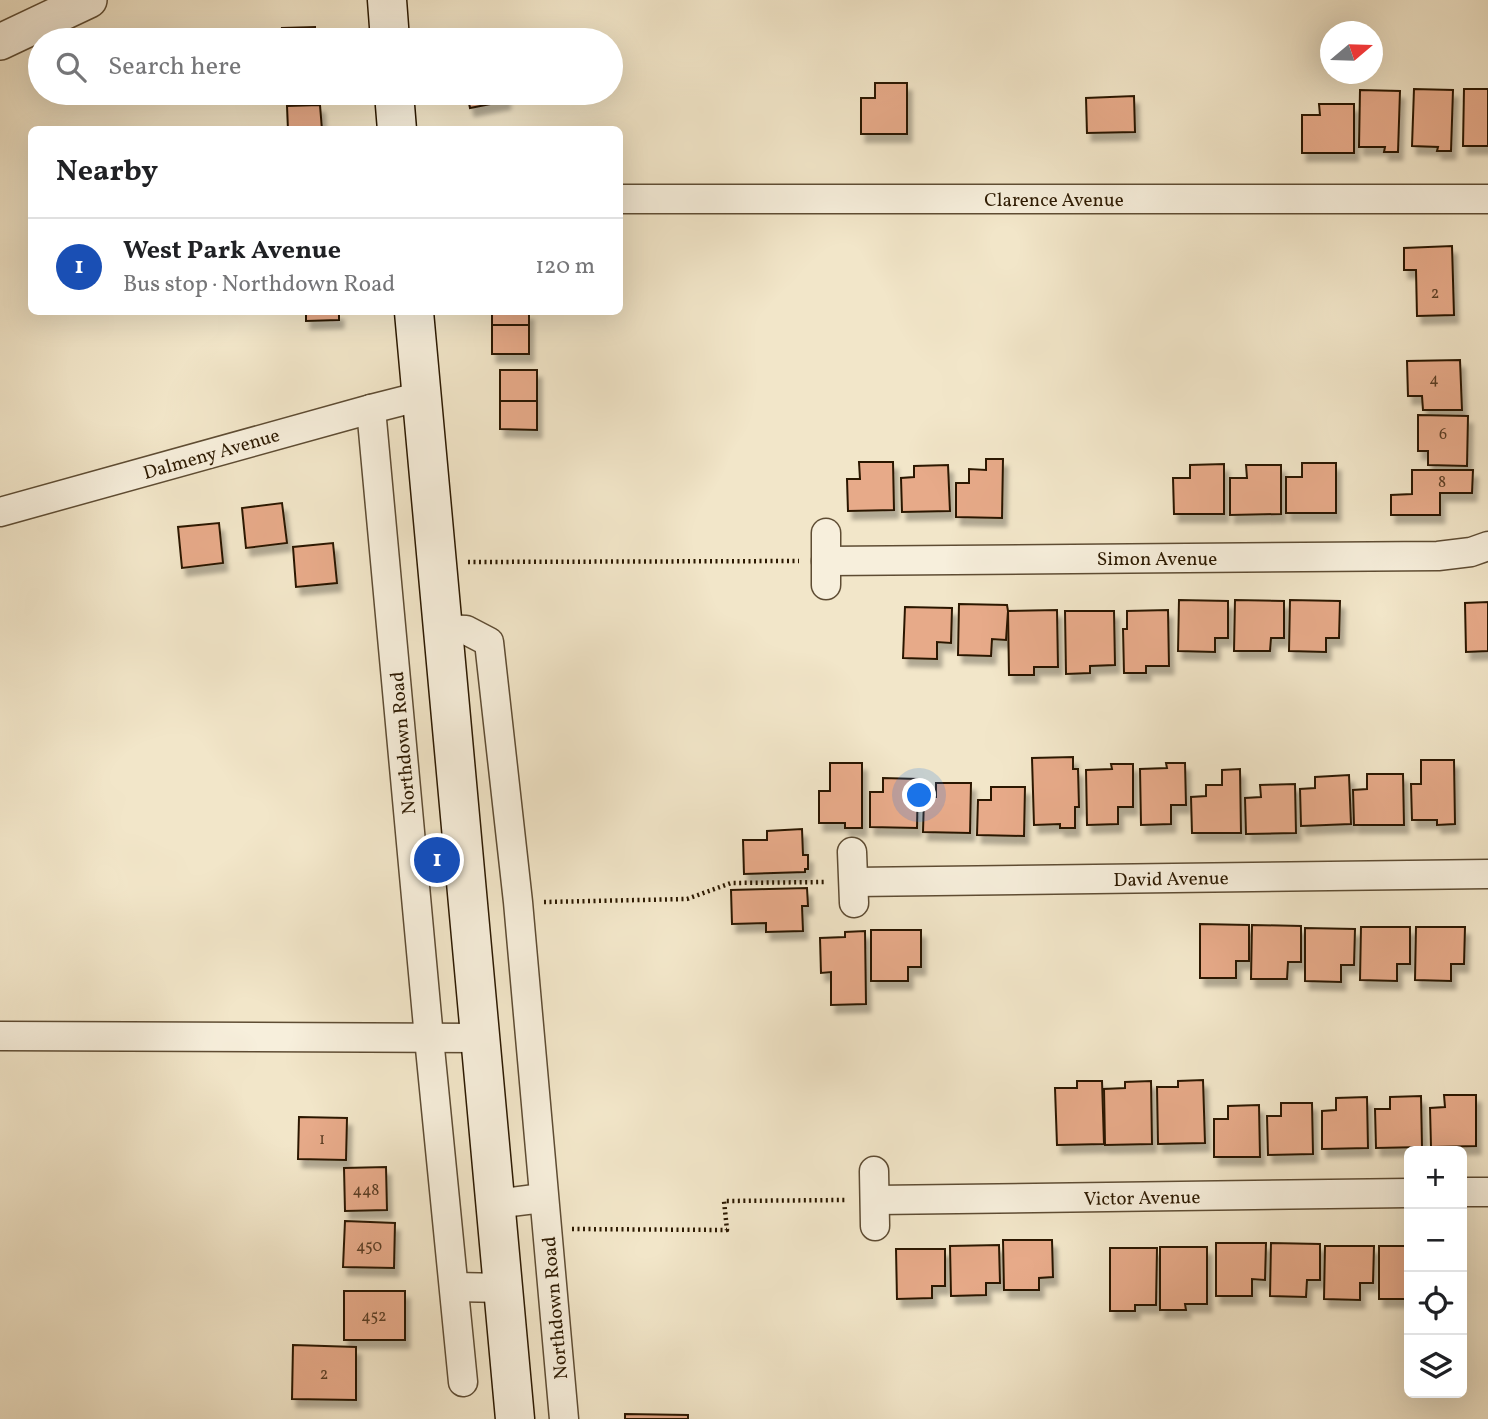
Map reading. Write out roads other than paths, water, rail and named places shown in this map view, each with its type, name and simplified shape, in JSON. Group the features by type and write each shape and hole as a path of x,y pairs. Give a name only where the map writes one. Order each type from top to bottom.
{"main road":[{"path":"387,0 389,28"},
{"path":"395,105 397,126"},
{"path":"414,315 515,1419"}],"street":[{"path":"28,28 89,0"},
{"path":"0,41 28,28"},
{"name":"Clarence Avenue","path":"623,199 1488,200"},
{"name":"Dalmeny Avenue","path":"0,512 422,396"},
{"name":"Northdown Road","path":"371,409 463,1382"},
{"name":"Simon Avenue","path":"826,560 1438,556 1471,552 1488,546"},
{"name":"Northdown Road","path":"442,629 466,630 489,642 518,902 564,1419"},
{"name":"David Avenue","path":"852,852 854,892 1488,874"},
{"path":"0,1036 481,1038"},
{"name":"Victor Avenue","path":"874,1171 875,1213 1404,1193"},
{"path":"1467,1192 1488,1192"},
{"path":"495,1204 544,1198"},
{"path":"455,1287 503,1287"}],"place":[{"name":"West Park Avenue","path":"437,860"}]}
